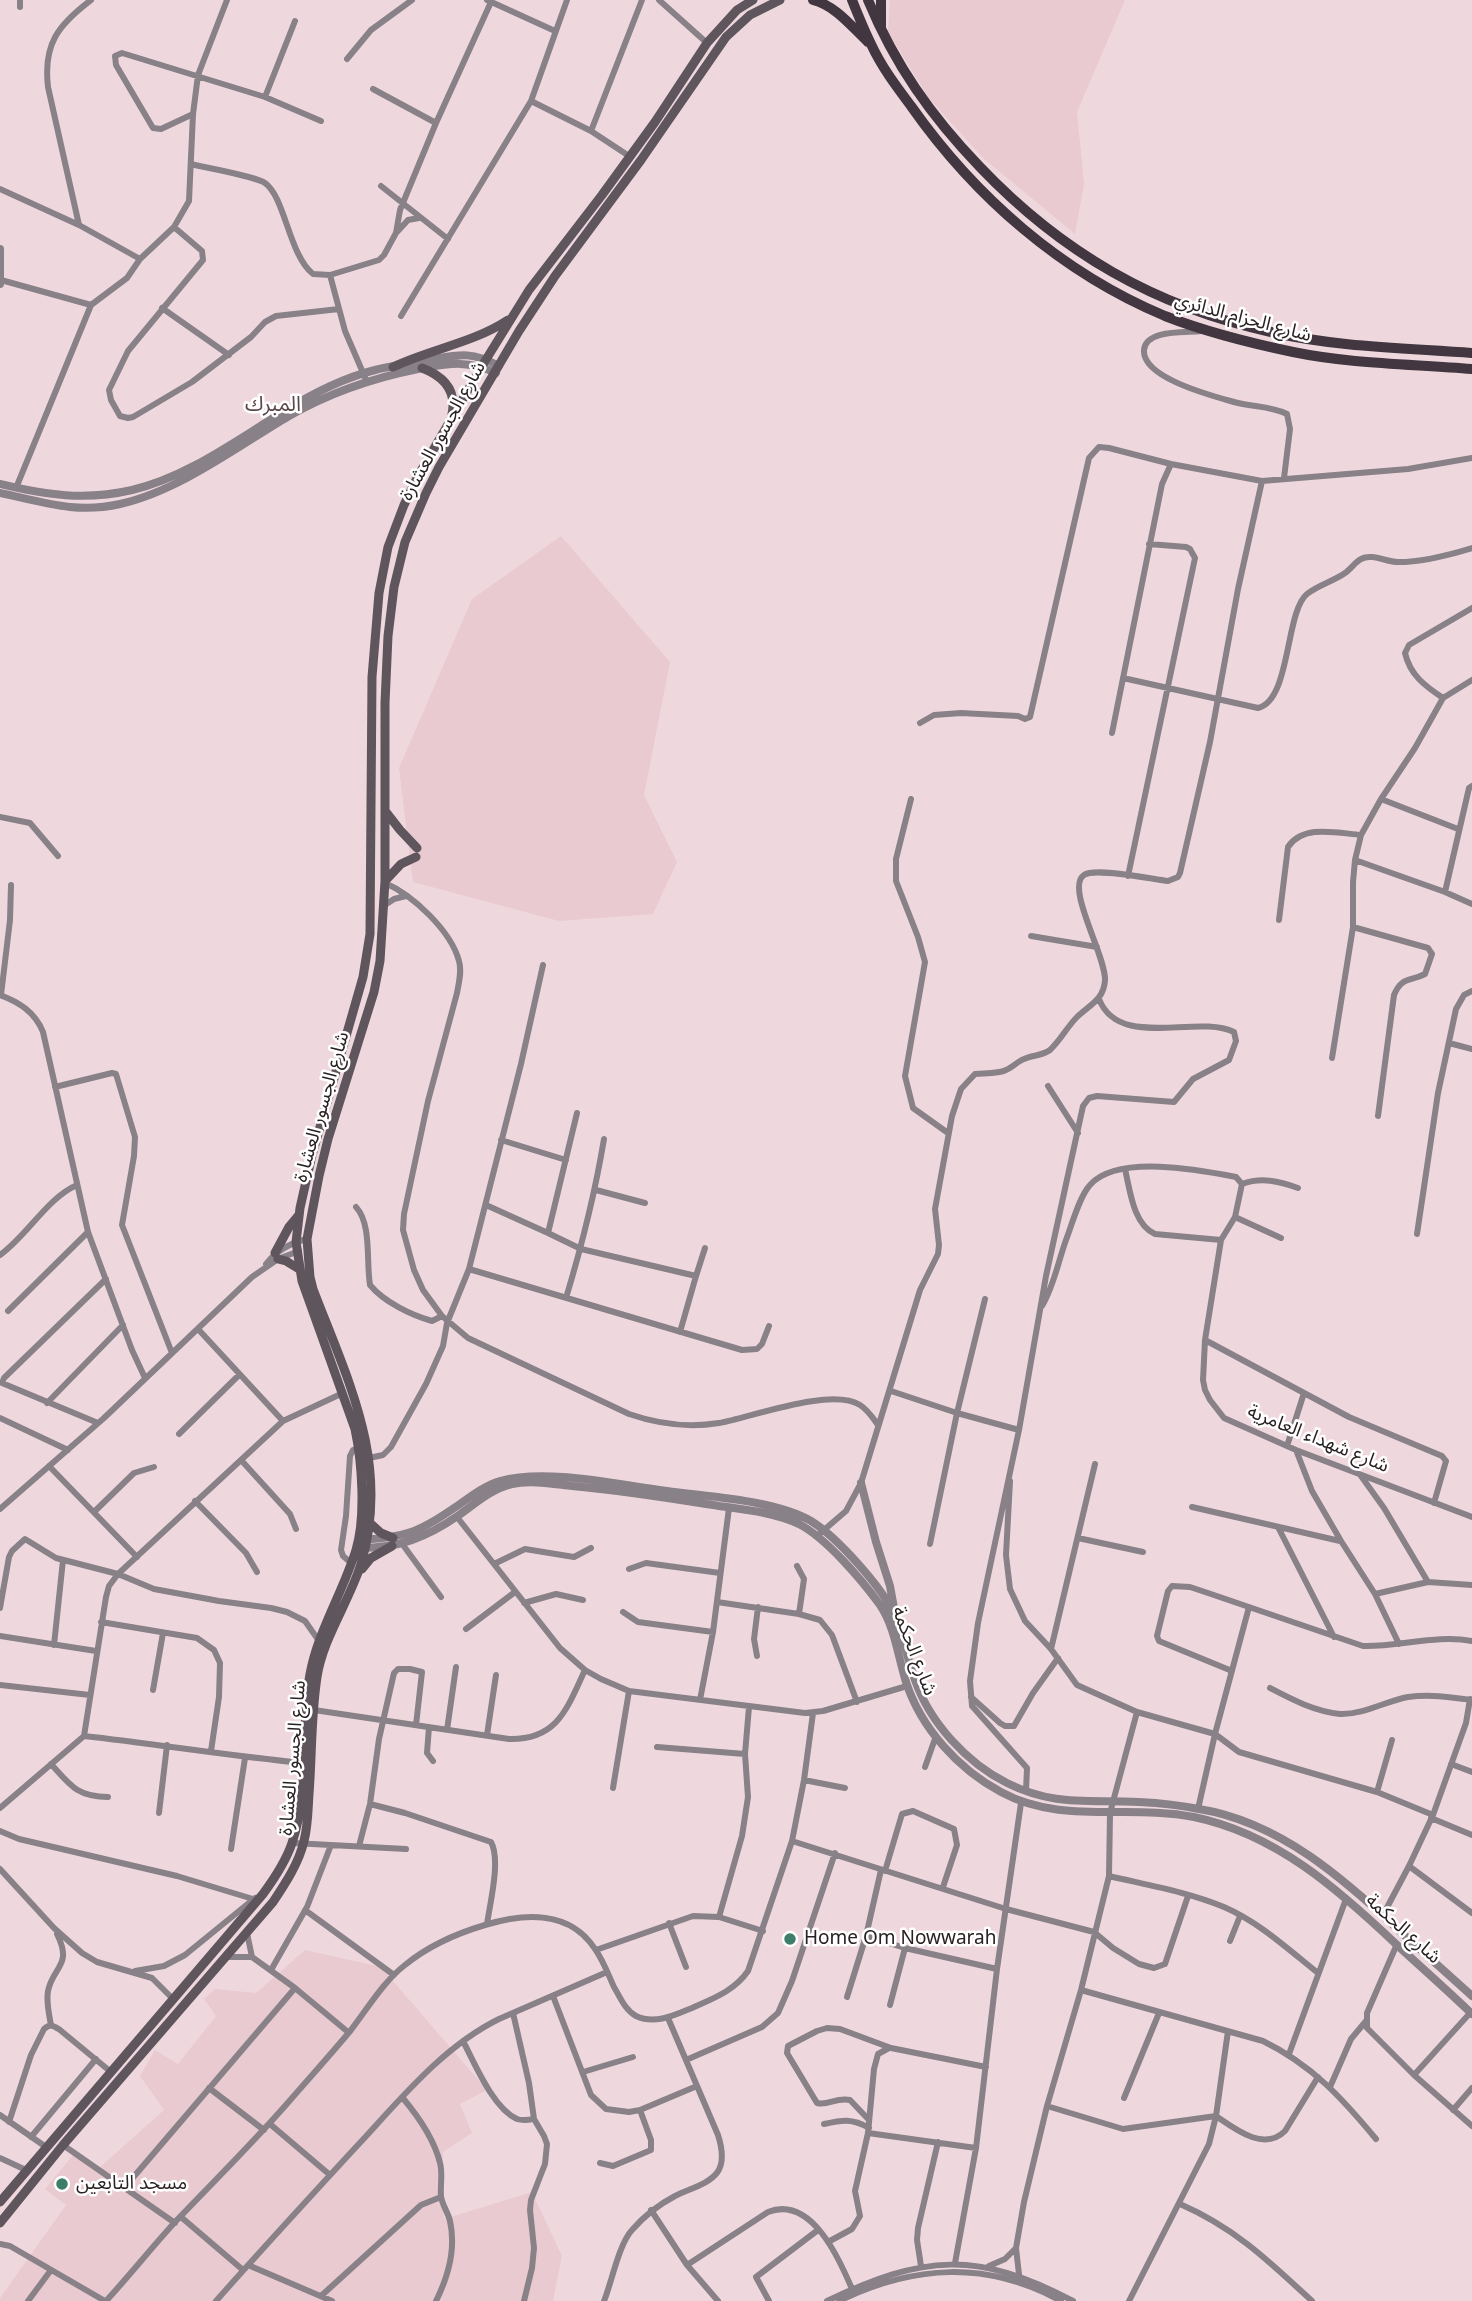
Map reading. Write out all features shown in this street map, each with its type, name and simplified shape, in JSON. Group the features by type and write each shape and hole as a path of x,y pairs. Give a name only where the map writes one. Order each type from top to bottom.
{"main road":[{"name":"شارع الجسور العشارة","path":"0,2223 63,2145 247,1933 283,1887 304,1843 320,1664 357,1576 362,1544 359,1448 343,1392 299,1269 299,1214 312,1155 367,955 372,910 372,677 375,622 383,566 404,505 512,317 543,270 602,195 707,43 737,10 753,0"},
{"name":"شارع الجسور العشارة","path":"0,2202 263,1894 293,1843 299,1818 308,1686 319,1641 370,1523 366,1439 354,1397 313,1289 307,1244 327,1139 377,978 385,882 385,703 388,636 399,563 426,493 497,369 555,276 641,160 726,37 750,15 780,0"},
{"path":"813,0 837,12 871,45"},
{"name":"شارع الحزام الدائري","path":"852,0 871,45 901,93 948,156 1021,228 1067,262 1109,288 1163,314 1207,330 1314,356 1472,369"},
{"name":"شارع الحزام الدائري","path":"868,0 891,53 954,140 1012,200 1062,240 1128,281 1199,313 1269,332 1334,342 1472,353"},
{"path":"881,0 881,32"},
{"path":"393,367 422,354 485,333 512,317"},
{"path":"422,369 439,376 450,390 454,409 449,424"},
{"path":"385,882 401,863 416,852 386,811"},
{"path":"371,837 386,840"},
{"path":"371,850 385,852"},
{"path":"299,1214 289,1227 276,1256 299,1269"},
{"path":"357,1576 371,1558 393,1542 370,1523"}],"street":[{"path":"79,225 46,69 48,54 57,32 90,0"},
{"path":"16,488 91,305 128,278 139,259 174,227 189,201 193,114 198,75 227,0"},
{"path":"347,58 371,30 412,0"},
{"path":"401,316 531,101 567,0"},
{"path":"591,131 642,0"},
{"path":"659,0 707,43"},
{"path":"396,233 403,203 489,1 555,31"},
{"path":"265,97 295,21"},
{"path":"193,114 161,129 153,128 116,65 115,56 122,53 198,75 265,97 321,121"},
{"path":"373,89 436,123"},
{"path":"531,101 591,131 629,156"},
{"path":"191,164 263,181 273,194 304,265 313,274 330,275 379,260 408,220 420,218"},
{"path":"381,186 448,239"},
{"path":"0,189 79,225 139,259"},
{"path":"174,227 202,251 203,260 128,351 109,390 120,416 134,417 192,382 276,316 339,309"},
{"path":"0,250 0,282 91,305"},
{"path":"330,275 353,352 365,377"},
{"path":"162,308 229,355"},
{"path":"1207,330 1155,336 1144,346 1145,359 1149,366 1159,373 1185,386 1235,402 1287,414 1290,429 1284,478"},
{"path":"1,485 70,497 114,493 172,475 232,444 296,404 393,367 475,355 497,369"},
{"path":"1,485 21,498 61,507 87,509 124,503 172,485 231,453 300,410 365,377 456,363 484,362"},
{"path":"920,723 934,715 961,713 1018,716 1026,719 1030,717 1089,458 1099,447 1262,481 1408,469 1472,457"},
{"path":"1112,733 1162,484 1171,464"},
{"path":"821,1533 846,1511 861,1483 920,1290 938,1254 934,1209 948,1133 958,1098 968,1080 975,1074 1004,1072 1023,1059 1049,1051 1079,1015 1099,999 1104,991 1102,959 1079,900 1079,879 1089,872 1103,871 1173,880 1180,873 1210,742 1238,589 1262,481"},
{"path":"0,502 21,498"},
{"path":"1128,876 1195,558 1194,553 1186,547 1149,544"},
{"path":"1123,678 1258,708 1266,706 1276,692 1298,611 1306,594 1345,573 1362,558 1378,557 1389,562 1404,562 1472,548"},
{"path":"1443,698 1424,685 1412,671 1405,653 1409,645 1472,608"},
{"path":"1332,1058 1353,927 1355,860 1361,835 1443,698 1472,680"},
{"path":"1445,892 1458,829 1469,788 1472,786"},
{"path":"911,799 895,859 895,881 918,937 925,962 905,1076 913,1108 948,1133"},
{"path":"1381,799 1458,829"},
{"path":"0,817 30,823 58,856"},
{"path":"1279,920 1288,847 1292,840 1311,833 1361,835"},
{"path":"1355,860 1472,904"},
{"path":"385,882 427,914 450,941 460,963 457,993 414,1164 403,1230 414,1270 423,1290 447,1323 478,1344 647,1421 692,1426 719,1423 817,1401 842,1400 860,1404 878,1425"},
{"path":"11,886 10,920 1,995 25,1007 39,1022 88,1232 145,1378"},
{"path":"384,905 406,896"},
{"path":"1353,927 1428,948 1432,954 1425,974 1406,979 1394,995 1378,1116"},
{"path":"1031,936 1097,947"},
{"path":"369,1458 383,1455 391,1447 443,1346 447,1323 469,1269 486,1205 543,965"},
{"path":"1417,1234 1436,1104 1456,1009 1464,995 1472,991"},
{"path":"1026,1791 1027,1768 972,1706 970,1681 978,1623 1019,1430 1046,1276 1083,1106 1089,1098 1097,1096 1174,1102 1193,1079 1229,1060 1236,1041 1234,1032 1225,1027 1123,1024 1103,1010 1099,999"},
{"path":"1449,1043 1472,1049"},
{"path":"55,1087 116,1074 135,1137 122,1224 172,1353"},
{"path":"1048,1086 1078,1133"},
{"path":"548,1233 577,1113"},
{"path":"565,1298 596,1189 604,1139"},
{"path":"501,1140 566,1160"},
{"path":"1041,1308 1049,1296 1065,1242 1086,1191 1099,1178 1125,1168 1156,1166 1236,1177 1241,1184 1267,1180 1298,1188"},
{"path":"1125,1168 1138,1217 1149,1231 1156,1234 1221,1240"},
{"name":"شارع شهداء العامرية","path":"1241,1184 1235,1217 1221,1240 1205,1340 1203,1380 1205,1390 1217,1411 1224,1418 1296,1450 1472,1517"},
{"path":"0,1255 63,1193 76,1185"},
{"path":"596,1189 645,1203"},
{"path":"486,1205 581,1249 696,1276"},
{"path":"356,1207 365,1227 370,1285 382,1296 417,1316 432,1321 442,1316"},
{"path":"1235,1217 1281,1238"},
{"path":"8,1311 88,1232"},
{"path":"0,1509 98,1423 276,1256 307,1244"},
{"path":"680,1332 705,1248"},
{"path":"469,1269 750,1351 762,1344 769,1326"},
{"path":"98,1423 5,1385 2,1380 106,1279"},
{"path":"930,1544 957,1413 985,1299"},
{"path":"47,1403 123,1325"},
{"path":"198,1329 283,1422"},
{"path":"1205,1340 1373,1428 1442,1456 1446,1461 1434,1503"},
{"path":"180,1434 239,1375"},
{"path":"891,1391 1019,1430"},
{"path":"0,1808 84,1735 101,1622 109,1587 118,1574 283,1422 343,1392"},
{"path":"1287,1446 1304,1393"},
{"path":"0,1418 68,1450"},
{"path":"351,1563 341,1550 350,1456 359,1448"},
{"path":"1296,1450 1312,1491 1375,1594 1399,1644"},
{"path":"241,1460 290,1514 296,1529"},
{"path":"1051,1649 1095,1464"},
{"path":"49,1466 137,1557"},
{"path":"94,1511 134,1473 154,1467"},
{"path":"1010,1472 1006,1555 1010,1590 1025,1620 1051,1649 1077,1685 1137,1712 1215,1734 1239,1752 1377,1792 1472,1835"},
{"path":"1360,1474 1384,1508 1427,1582"},
{"name":"شارع الحكمة","path":"393,1542 430,1524 489,1485 511,1479 537,1477 570,1478 762,1505 808,1519 880,1590 895,1615 914,1679 925,1704 961,1750 987,1771 1038,1796 1080,1802 1137,1802 1199,1809 1232,1817 1287,1842 1333,1872 1472,1996"},
{"name":"شارع الحكمة","path":"362,1544 393,1542 403,1545 435,1530 499,1489 512,1484 531,1482 645,1494 729,1508 787,1519 821,1533 884,1611 908,1686 921,1714 952,1756 982,1781 1021,1802 1068,1811 1195,1817 1228,1827 1283,1852 1327,1881 1471,2013"},
{"path":"861,1483 890,1586 895,1615"},
{"path":"195,1501 246,1553 257,1572"},
{"path":"1192,1507 1341,1541"},
{"path":"699,1700 713,1632 729,1508"},
{"path":"457,1517 561,1648 585,1670 629,1691 813,1713 908,1686"},
{"path":"1278,1527 1334,1637"},
{"path":"1078,1538 1143,1552"},
{"path":"0,1608 9,1557 22,1540 28,1540 56,1558 118,1574 154,1589 287,1612 305,1621 319,1641"},
{"path":"403,1545 441,1597"},
{"path":"494,1564 525,1549 574,1557 591,1548"},
{"path":"54,1645 63,1560"},
{"path":"629,1569 646,1563 720,1573"},
{"path":"797,1566 804,1579 799,1614"},
{"path":"1375,1594 1427,1582 1472,1585"},
{"path":"1232,1671 1158,1641 1168,1591 1176,1585 1190,1587 1363,1646 1446,1639 1472,1641"},
{"path":"466,1629 515,1592"},
{"path":"524,1603 556,1594 583,1600"},
{"path":"717,1602 799,1614 820,1620 832,1635 857,1702"},
{"path":"757,1656 754,1639 758,1607"},
{"path":"1199,1809 1215,1734 1250,1607"},
{"path":"623,1612 638,1622 713,1632"},
{"path":"101,1622 197,1638 211,1646 220,1663 219,1697 211,1751"},
{"path":"153,1690 163,1633"},
{"path":"0,1636 96,1651"},
{"path":"971,1697 1000,1723 1014,1726 1032,1693 1058,1658"},
{"path":"447,1730 456,1667"},
{"path":"359,1846 370,1804 379,1740 396,1671 400,1668 422,1673 416,1725"},
{"path":"314,1710 525,1739 548,1730 566,1711 585,1670"},
{"path":"487,1735 496,1675"},
{"path":"0,1685 90,1695"},
{"path":"1270,1688 1308,1707 1342,1714 1356,1713 1407,1698 1441,1695 1471,1700 1466,1723 1432,1816 1383,1915"},
{"path":"613,1788 629,1691"},
{"path":"719,1917 742,1836 747,1807 745,1754 749,1707"},
{"path":"1019,2280 1016,2248 1046,2106 1081,1990 1108,1876 1110,1813 1137,1712"},
{"path":"0,2244 10,2246 106,2301 178,2220 270,2124 404,1965 427,1951 487,1924 531,1916 548,1917 573,1928 596,1950 623,2003 632,2013 646,2018 668,2018 725,1993 748,1971 792,1841 813,1713"},
{"path":"429,1727 427,1753 433,1761"},
{"path":"84,1735 211,1751 245,1758 303,1763"},
{"path":"925,1767 936,1736"},
{"path":"1377,1792 1392,1740"},
{"path":"159,1813 167,1745"},
{"path":"657,1746 745,1754"},
{"path":"231,1849 245,1758"},
{"path":"51,1764 80,1793 108,1797"},
{"path":"1451,1764 1472,1772"},
{"path":"804,1780 845,1788"},
{"path":"955,2263 976,2148 997,1969 1021,1802"},
{"path":"370,1804 491,1842 494,1869 487,1924"},
{"path":"847,1997 902,1814 913,1811 950,1826 956,1832 957,1845 943,1887"},
{"path":"0,1831 19,1839 177,1876 253,1899"},
{"path":"792,1841 1006,1909 1094,1932 1139,1964 1154,1968 1167,1961 1188,1896"},
{"path":"293,1843 406,1849"},
{"path":"271,1970 305,1910 331,1845"},
{"path":"686,2060 761,2027 778,2013 792,1981 835,1853"},
{"path":"1409,1866 1472,1913"},
{"path":"0,1869 54,1928 82,1953 97,1962 152,1978 173,1999"},
{"path":"1108,1876 1225,1908 1273,1938 1318,1972"},
{"path":"133,1972 164,1966 185,1955 253,1899 263,1894"},
{"path":"1289,2054 1346,1899"},
{"path":"305,1910 394,1975"},
{"path":"596,1950 693,1916 719,1917 763,1931"},
{"path":"1230,1941 1240,1916"},
{"path":"669,1923 686,1967"},
{"path":"51,2025 47,1995 62,1964 64,1952 54,1928"},
{"path":"247,1933 252,1957"},
{"path":"866,1936 905,1948 997,1969"},
{"path":"1330,2087 1351,2039 1366,2021 1368,2010 1397,1944"},
{"path":"890,2006 905,1948"},
{"path":"227,1957 252,1957 348,2032"},
{"path":"216,2301 402,2097 463,2041 513,2013 607,1972"},
{"path":"125,2187 295,1988"},
{"path":"1081,1990 1263,2041 1289,2054 1330,2087 1376,2139"},
{"path":"553,1996 591,2095 606,2109 629,2112 639,2110 697,2086"},
{"path":"513,2013 534,2119 544,2136 547,2154 531,2200 534,2248 524,2301"},
{"path":"1124,2098 1159,2013"},
{"path":"1414,2075 1471,2013"},
{"path":"604,2301 631,2231 651,2210 700,2187 720,2169 722,2148 668,2018"},
{"path":"1366,2021 1371,2034 1472,2126"},
{"path":"51,2025 61,2030 111,2072"},
{"path":"9,2122 31,2055 44,2029 51,2025"},
{"path":"869,2120 850,2100 836,2099 825,2104 817,2103 786,2048 827,2028 840,2029 891,2048 986,2067"},
{"path":"1129,2301 1206,2152 1216,2116 1228,2031"},
{"path":"463,2041 493,2096 505,2110 516,2118 534,2119"},
{"path":"828,2242 852,2229 860,2216 855,2191 868,2131 876,2059 882,2050 891,2048"},
{"path":"583,2072 633,2057"},
{"path":"31,2137 96,2059"},
{"path":"1046,2106 1123,2129 1216,2116 1256,2138 1274,2138 1280,2136 1290,2123 1318,2077"},
{"path":"209,2088 264,2130"},
{"path":"1453,2110 1472,2088"},
{"path":"402,2097 419,2118 437,2155 442,2176 441,2197 451,2223 452,2239 447,2274 436,2301"},
{"path":"600,2164 613,2166 651,2150 651,2140 639,2110"},
{"path":"0,2115 46,2147"},
{"path":"824,2124 843,2119 856,2121 868,2131 976,2148"},
{"path":"270,2124 330,2175"},
{"path":"921,2266 918,2228 938,2142"},
{"path":"63,2145 246,2268 332,2301"},
{"path":"0,2158 26,2170"},
{"path":"321,2296 410,2214 421,2205 441,2197"},
{"path":"1180,2204 1218,2222 1252,2246 1312,2301"},
{"path":"651,2210 687,2265 718,2301"},
{"path":"687,2265 775,2210 798,2212 828,2242 852,2289"},
{"path":"769,2301 756,2277 818,2230"},
{"path":"985,2267 999,2263 1016,2248"},
{"path":"827,2301 888,2275 921,2266 955,2263 985,2267 1073,2301"},
{"path":"28,2301 51,2270"},
{"path":"839,2301 890,2280 921,2273 953,2271 1019,2280 1061,2301"}],"shaded area":[{"path":"890,0 1125,0 1077,112 1084,184 1075,234 983,158 928,97 888,32"},
{"path":"561,536 670,662 644,795 677,862 653,914 559,921 413,882 399,768 472,599"},
{"path":"305,1950 381,1967 487,2090 460,2104 472,2133 443,2152 444,2219 532,2192 562,2256 553,2301 0,2301 66,2205 45,2189 74,2154 98,2169 164,2110 140,2076 155,2050 178,2064 216,2016 204,1999 215,1989 256,1993"}],"place":[{"name":"Home Om Nowwarah","path":"790,1939"},
{"name":"مسجد التابعين","path":"62,2184"}],"district":[{"name":"المبرك","path":"273,405"}]}
